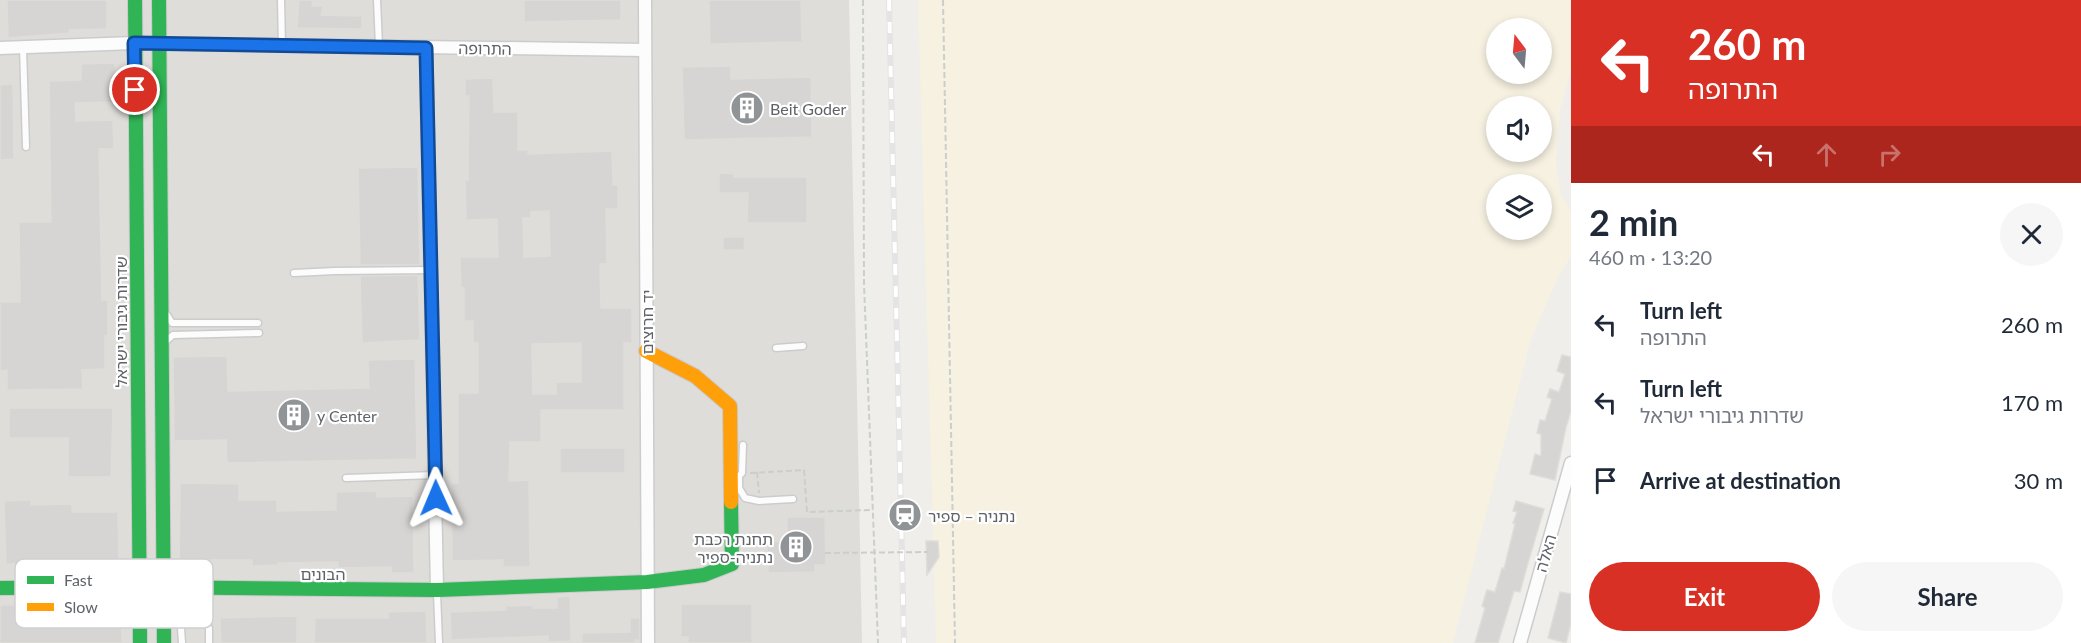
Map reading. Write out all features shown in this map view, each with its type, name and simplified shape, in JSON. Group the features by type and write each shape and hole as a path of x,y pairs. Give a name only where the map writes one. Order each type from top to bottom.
{"street":[{"name":"שדרות גיבורי ישראל","path":"135,0 139,559"},
{"path":"159,0 164,559"},
{"name":"יד חרוצים","path":"645,0 648,643"},
{"name":"התרופה","path":"0,48 134,43 645,50"},
{"path":"426,48 437,590"},
{"path":"646,351 695,376 730,406 732,554"},
{"name":"האלה","path":"1520,643 1571,463"},
{"name":"הבונים","path":"213,588 437,590 646,582 704,574 732,564 732,554"},
{"name":"הבונים","path":"0,588 15,588"},
{"name":"שדרות גיבורי ישראל","path":"140,628 140,643"}],"lane":[{"path":"281,0 282,46"},
{"path":"377,0 379,47"},
{"path":"23,47 26,147"},
{"path":"294,273 431,270"},
{"path":"162,307 172,323 258,323"},
{"path":"163,345 173,335 259,333"},
{"path":"776,348 803,345"},
{"path":"743,445 739,488 745,498 759,501 793,499"},
{"path":"346,478 435,475"},
{"path":"437,590 438,643"},
{"path":"181,628 182,643"}],"path":[{"path":"864,0 864,284 878,643"},
{"path":"943,0 955,643"},
{"path":"742,473 804,470 807,512 873,510"},
{"path":"757,472 759,501"},
{"path":"825,553 929,552"},
{"path":"732,554 767,554"}],"shaded area":[{"path":"0,0 849,0 862,643 0,643"}],"sand":[{"path":"918,0 1571,0 1571,70 1560,111 1556,163 1561,194 1571,212 1571,256 1558,277 1531,339 1453,643 936,643"}],"building":[{"path":"7,0 107,0 107,29 69,30 70,33 8,38"},
{"path":"299,0 313,0 312,6 323,6 321,15 362,16 362,29 297,28"},
{"path":"524,0 621,0 621,20 524,22"},
{"path":"709,0 801,0 802,42 710,44"},
{"path":"115,63 116,102 75,103 76,121 113,120 114,149 99,149 102,300 108,300 105,369 82,370 83,389 7,390 7,370 0,371 0,302 20,302 19,222 51,222 49,81 81,80 81,64"},
{"name":"Beit Goder","path":"731,66 731,79 811,77 812,137 684,140 682,67"},
{"path":"493,78 494,112 518,112 518,150 528,150 528,154 612,151 613,185 618,185 618,209 606,209 607,264 600,264 601,308 632,308 632,343 624,343 624,410 541,410 541,442 510,442 509,481 529,480 530,567 503,567 503,560 452,561 451,484 458,483 458,393 478,393 478,343 473,343 473,321 464,321 464,288 461,288 460,257 498,257 497,219 466,220 465,180 468,180 469,96 465,96 465,79","holes":["549,211 550,256 524,257 523,218 531,218 531,212","581,343 581,382 556,382 556,394 533,394 532,344"]},
{"path":"13,84 14,159 0,160 0,85"},
{"path":"418,167 420,265 360,265 358,168"},
{"path":"719,173 734,174 734,177 807,177 807,223 747,223 748,193 719,193"},
{"path":"723,237 745,237 744,250 723,250"},
{"path":"418,275 420,340 362,343 360,276"},
{"path":"1562,355 1571,357 1571,411 1555,480 1530,474 1535,454 1541,456 1541,434 1537,433 1540,420 1545,421 1552,399 1547,397 1550,389 1559,392 1565,374 1557,371"},
{"name":"y Center","path":"227,356 228,391 369,388 368,360 415,359 417,459 227,463 226,440 174,441 173,357"},
{"path":"9,408 113,408 111,477 68,477 68,438 9,438"},
{"path":"560,448 625,448 625,473 560,473"},
{"path":"180,483 239,484 239,500 277,500 277,511 336,510 336,492 376,491 377,497 413,496 414,573 391,573 391,567 338,568 338,562 252,566 252,560 179,559"},
{"path":"31,500 31,505 72,504 72,512 118,512 119,559 15,559 15,564 6,564 4,501"},
{"path":"1516,501 1544,509 1520,592 1514,591 1498,643 1475,643 1485,608 1482,606 1487,590 1495,592 1502,568 1504,569 1515,524 1513,523 1517,512 1513,511"},
{"name":"תחנת רכבת נתניה-ספיר","path":"787,517 825,517 826,565 815,565 815,572 768,573 767,542 787,541"},
{"path":"926,541 938,541 939,557 927,575"},
{"path":"1560,592 1571,594 1571,623 1566,643 1548,638"},
{"path":"570,596 571,641 548,642 548,636 451,640 450,612 506,610 505,606 533,605 533,608 557,608 557,597"},
{"path":"681,604 752,604 752,643 688,643 688,637 681,637"},
{"path":"0,605 15,605 15,628 122,628 122,643 0,643"},
{"path":"426,611 427,643 314,643 315,618 388,618 388,612"},
{"path":"297,616 297,643 221,643 220,618"},
{"path":"630,618 640,618 640,640 635,640 635,643 582,643 582,633 630,632"}],"railway":[{"path":"889,0 904,643"}],"traffic: fast":[{"path":"135,0 139,559"},
{"path":"159,0 163,559"},
{"path":"213,588 437,590 647,582 704,575 732,564 731,502"},
{"path":"0,588 15,588"},
{"path":"140,628 140,643"},
{"path":"164,628 164,643"}],"traffic: slow":[{"path":"646,351 695,376 730,406 731,502"}],"place":[{"name":"Beit Goder","path":"747,108"},
{"name":"y Center","path":"294,415"},
{"name":"נתניה – ספיר","path":"905,515"},
{"name":"תחנת רכבת נתניה-ספיר","path":"796,547"}],"route":[{"path":"135,90 134,43 426,48 436,498"}]}
